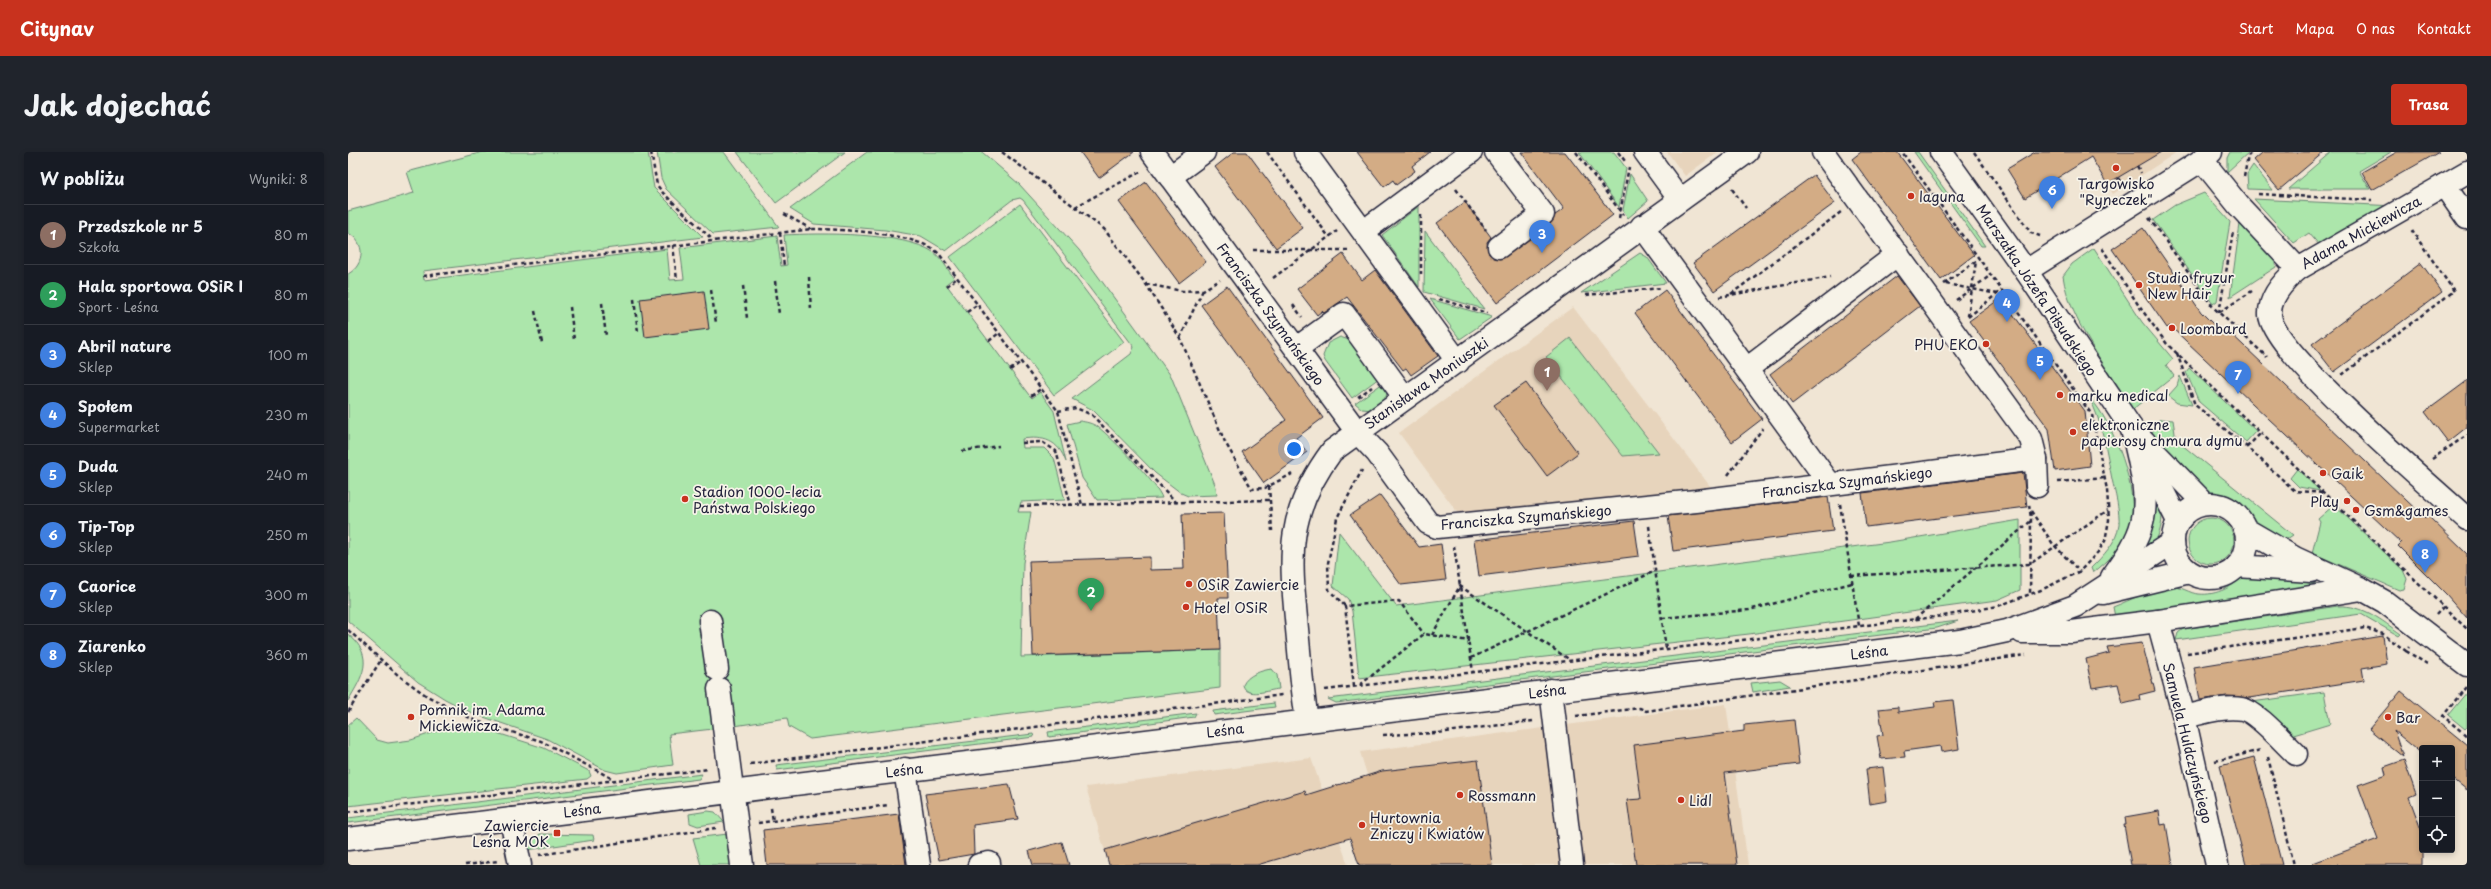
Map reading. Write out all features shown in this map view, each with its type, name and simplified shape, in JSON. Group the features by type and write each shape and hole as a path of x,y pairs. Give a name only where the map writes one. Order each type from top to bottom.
{"street":[{"path":"1170,177 1204,152"},
{"path":"1306,152 1361,240 1458,362"},
{"path":"1361,240 1470,152"},
{"path":"1496,152 1543,214 1499,247"},
{"path":"1645,152 1680,200"},
{"name":"Stanisława Moniuszki","path":"1306,720 1291,572 1291,546 1296,521 1324,462 1332,451 1458,362 1633,221 1680,200 1747,152"},
{"path":"1823,152 1898,254 1937,290 2030,439 2036,459 2033,494"},
{"name":"Marszałka Józefa Piłsudskiego","path":"1941,152 2026,271 2132,429 2205,504"},
{"path":"2026,271 2206,156"},
{"name":"Adama Mickiewicza","path":"2206,156 2239,206 2298,269 2467,172"},
{"name":"Franciszka Szymańskiego","path":"1150,160 1170,177 1297,348 1357,432 1377,453 1428,523 1437,527 1711,499 1835,492 2036,459"},
{"path":"2444,185 2467,218"},
{"path":"1633,221 1694,295 1748,368 1835,492"},
{"path":"1748,368 1898,254"},
{"path":"2298,269 2285,280 2273,301 2270,315 2276,331 2314,378 2467,519"},
{"path":"1297,348 1344,314 1405,398"},
{"path":"2101,590 2126,557 2142,522 2144,509 2140,468 2132,429"},
{"name":"Marszałka Józefa Piłsudskiego","path":"2132,429 2175,532"},
{"path":"2245,529 2246,548 2237,566 2223,575 2212,578 2200,577 2189,572 2178,559 2175,532 2188,511 2205,504 2223,507 2234,514 2245,529 2325,573 2362,588 2385,602 2467,665"},
{"name":"Leśna","path":"348,839 905,769 1960,641 2007,631 2054,616 2101,590 2175,532"},
{"path":"2237,566 2325,573"},
{"name":"Leśna","path":"2101,590 2189,572"},
{"path":"2007,631 2071,632 2158,621 2362,588"},
{"path":"710,621 742,865"},
{"name":"Samuela Huldczyńskiego","path":"2158,621 2184,717 2217,865"},
{"path":"1550,690 1572,865"},
{"path":"2184,717 2229,708 2244,709 2254,716 2296,754"},
{"path":"905,769 919,865"},
{"path":"511,819 520,865"}],"path":[{"path":"651,152 657,184 663,193 713,240"},
{"path":"1002,152 1104,229 1146,284 1180,338 1225,442 1252,489 1269,486"},
{"path":"1267,152 1330,237"},
{"path":"1576,152 1620,211 1633,221"},
{"path":"348,812 729,766 1354,686 1915,619 1998,606 2030,594 2080,571 2098,552 2104,541 2108,510 2104,471 2092,415 1991,274 1978,260 1902,152"},
{"path":"1974,152 2026,226"},
{"path":"2244,180 2248,156 2252,152"},
{"path":"1075,207 1150,160"},
{"path":"1618,224 1629,167"},
{"path":"1728,184 1746,208"},
{"path":"1454,186 1499,247"},
{"path":"2252,193 2375,200"},
{"path":"1731,294 1858,200"},
{"path":"1421,210 1422,278"},
{"path":"784,214 812,229"},
{"path":"2148,216 2213,307"},
{"path":"2335,380 2454,290 2407,224"},
{"path":"1273,278 1341,228"},
{"path":"2219,313 2234,228"},
{"path":"423,276 812,229 865,232 928,245 934,248 958,278 1058,411 1082,505"},
{"path":"2091,230 2139,306 2167,344 2262,432 2467,629"},
{"path":"780,233 784,266"},
{"path":"1253,250 1312,250 1361,240"},
{"path":"673,245 677,280"},
{"path":"1968,317 1971,289 1978,260"},
{"path":"1937,290 1978,260"},
{"path":"1953,302 1991,274"},
{"path":"1581,296 1672,287 1705,300 1731,294 1840,276 1863,281"},
{"path":"809,277 811,310"},
{"path":"947,286 958,278"},
{"path":"1146,284 1182,291 1203,290 1221,279"},
{"path":"775,282 779,314"},
{"path":"743,286 747,318"},
{"path":"1937,290 1971,289 1998,294"},
{"path":"711,290 716,323"},
{"path":"1180,338 1203,290"},
{"path":"1964,320 2002,290"},
{"path":"1437,298 1490,314"},
{"path":"634,299 638,332"},
{"path":"602,303 606,336"},
{"path":"967,312 978,304"},
{"path":"570,307 574,340"},
{"path":"535,311 542,343"},
{"path":"989,341 1000,333"},
{"path":"2177,353 2195,405 2247,447 2295,490 2326,494"},
{"path":"1010,370 1022,362"},
{"path":"1341,410 1388,375"},
{"path":"1031,396 1042,388"},
{"path":"1058,411 1076,408 1092,415 1177,503"},
{"path":"1711,499 1766,424"},
{"path":"2247,447 2262,432"},
{"path":"2425,464 2467,434"},
{"path":"1022,443 1042,442 1056,452 1071,505"},
{"path":"962,451 999,446"},
{"path":"1354,686 1345,606 1329,590 1328,563 1337,518 1365,465"},
{"path":"1835,492 1859,626"},
{"path":"2030,594 2031,521 2029,509 2033,494"},
{"path":"1020,506 1270,500"},
{"path":"2029,509 2055,547 2080,571"},
{"path":"1851,576 2030,564 2108,510"},
{"path":"1648,518 1666,649"},
{"path":"1915,619 2031,521"},
{"path":"1454,542 1473,672"},
{"path":"1471,658 1655,571"},
{"path":"1662,618 1749,610 1852,583"},
{"path":"1460,586 1570,660"},
{"path":"1432,635 1460,586"},
{"path":"1345,606 1399,601 1424,634 1468,641"},
{"path":"2167,655 2365,628"},
{"path":"348,630 381,660 427,696 476,721 541,741 613,779"},
{"path":"1359,686 1424,634"},
{"path":"1376,736 1438,733 1640,708 1646,711 2033,654"},
{"path":"348,712 381,660"},
{"path":"2466,687 2443,716 2467,734"},
{"path":"2210,762 2266,749 2294,865"},
{"path":"570,851 688,831 909,803"}],"shaded area":[{"path":"1667,152 1718,152 1685,176"},
{"name":"Targowisko \"Ryneczek\"","path":"2088,152 2177,152 2113,194"},
{"path":"1573,307 1713,490 1463,520 1399,433"},
{"path":"1726,704 1748,865 1395,865 1360,752"},
{"path":"1311,758 1348,865 1109,865 1086,787"}],"green space":[{"name":"Stadion 1000-lecia Państwa Polskiego","path":"483,152 648,152 654,188 703,237 423,271 424,280 667,249 670,280 684,279 680,248 777,236 781,266 787,265 784,235 839,234 882,237 920,245 936,254 954,278 946,284 1029,395 1032,398 1040,392 1054,411 1066,462 1059,449 1049,441 1037,438 1022,439 1023,448 1044,448 1054,458 1065,500 1021,502 1018,512 1031,512 1023,563 1021,657 1220,650 1220,688 810,739 789,727 787,718 734,726 709,691 713,729 669,734 673,765 617,773 605,770 547,739 472,713 445,699 418,682 348,621 348,274 358,265 361,254 358,242 348,233 348,211 414,193 407,172"},
{"path":"657,152 724,152 779,227 713,234 666,189 661,178"},
{"path":"737,152 845,152 776,203"},
{"path":"867,152 982,152 1019,184 1079,250 1171,376 1216,487 1217,495 1188,496 1181,493 1155,473 1093,410 1072,399 1131,354 1134,347 1023,200 1020,198 1012,200 946,251 921,236 885,230 814,224 790,209"},
{"path":"1579,152 1614,152 1626,168 1619,207"},
{"path":"1914,152 1918,152 1985,246 1981,246"},
{"path":"2230,152 2249,152 2227,172 2227,158"},
{"path":"2331,152 2391,152 2359,171 2370,189 2288,189"},
{"path":"2253,165 2273,190 2248,189 2247,174"},
{"path":"1630,174 1648,201 1628,218 1623,210"},
{"path":"2204,193 2230,222 2217,301 2213,304 2153,220 2175,205"},
{"path":"2254,199 2395,206 2320,246 2309,233 2294,243"},
{"path":"1020,204 1124,342 1054,395 950,257"},
{"path":"1419,206 1419,287 1382,235"},
{"path":"2240,224 2274,259 2276,267 2230,297"},
{"path":"1425,231 1484,309 1424,292"},
{"path":"2094,248 2142,322 2173,359 2166,365 2174,376 2133,409 2091,345 2073,310 2067,293 2063,276 2072,264"},
{"path":"1640,253 1647,257 1666,283 1581,293"},
{"path":"1430,299 1492,317 1460,339"},
{"path":"1340,337 1352,341 1379,378 1352,398 1323,356 1328,343"},
{"path":"1570,338 1659,453 1623,456 1546,357"},
{"path":"2189,368 2256,431 2246,442 2199,402 2186,372"},
{"path":"2180,376 2192,405 2177,403 2168,396 2177,386"},
{"path":"1383,383 1387,390 1386,399 1373,410 1362,409 1355,403"},
{"path":"2089,397 2107,423 2123,458 2132,496 2130,527 2124,541 2110,558 2093,573 2091,568 2105,554 2118,531 2119,513 2104,437 2098,417"},
{"path":"2161,419 2173,420 2176,440 2293,535 2284,541 2256,526 2239,504 2219,495 2206,495 2152,434 2155,422"},
{"path":"1080,421 1098,427 1113,440 1144,472 1162,498 1097,500 1082,478 1067,424"},
{"path":"2297,469 2320,491 2299,487 2290,478"},
{"path":"2150,484 2158,500 2162,514 2162,521 2153,547 2140,550"},
{"path":"2334,505 2403,570 2407,579 2404,589 2399,590 2312,553 2320,522 2318,519"},
{"path":"2211,518 2224,522 2230,528 2234,541 2230,554 2224,560 2211,564 2198,560 2192,554 2188,541 2192,528 2198,522"},
{"path":"2020,520 2020,590 1997,600 1749,634 1359,678 1352,611 1348,599 1333,586 1339,532 1396,606 1890,542"},
{"path":"2245,574 2317,584 2321,588 2115,617 2113,607 2148,592 2174,587 2196,594 2218,592 2231,586"},
{"path":"2338,606 2356,608 2372,614 2401,634 2399,636 2361,614 2176,640 2178,633 2183,629"},
{"path":"1958,621 1937,628 1336,703 1328,699"},
{"path":"348,634 357,642 362,651 364,667 358,684 348,701"},
{"path":"1272,669 1277,675 1279,689 1253,693 1245,689 1243,685 1248,678 1259,672"},
{"path":"1780,680 1790,686 1753,692 1751,683"},
{"path":"2324,692 2330,724 2287,737 2252,702"},
{"path":"2467,692 2467,727 2465,729 2448,715"},
{"path":"1274,703 1275,707 1214,715 1213,711"},
{"path":"1196,713 1194,717 1049,737 1048,732"},
{"path":"356,718 377,740 388,743 411,740 455,725 475,726 544,748 589,771 591,776 587,779 348,806 348,725"},
{"path":"1033,734 1034,737 777,770 776,765"},
{"path":"702,774 699,779 348,823 348,818"},
{"path":"708,811 715,812 724,822 698,826 690,823 689,814"},
{"path":"540,834 593,835 594,840 527,850 533,840"},
{"path":"728,834 732,865 701,865 693,838"}],"building":[{"path":"1080,152 1134,152 1099,178"},
{"path":"1234,152 1247,152 1303,228 1276,248 1215,167"},
{"path":"1357,152 1430,152 1412,166 1415,171 1396,185 1393,180 1384,187"},
{"path":"1521,152 1565,152 1613,215 1497,303 1437,223 1465,202 1491,237 1487,242 1489,254 1500,259 1550,224 1555,215 1564,209"},
{"path":"1861,152 1897,152 1974,255 1941,280 1852,159"},
{"path":"2035,152 2161,152 2107,184 2091,157 2025,198 2007,169"},
{"path":"2263,152 2324,152 2279,190 2254,160"},
{"path":"2397,152 2439,152 2372,190 2362,172"},
{"path":"1814,175 1835,203 1714,291 1693,263"},
{"path":"1146,182 1206,262 1179,283 1119,202"},
{"path":"2143,228 2201,312 2220,331 2224,327 2425,518 2427,515 2467,554 2467,618 2446,594 2398,546 2401,543 2170,326 2167,328 2112,249"},
{"path":"1343,254 1362,280 1375,270 1438,356 1411,375 1406,368 1403,370 1347,297 1324,313 1322,311 1317,315 1297,289"},
{"path":"2421,263 2442,292 2334,372 2312,344"},
{"path":"1897,276 1920,306 1792,404 1770,374"},
{"path":"1227,286 1323,418 1296,438 1307,452 1264,483 1242,452 1286,420 1201,305"},
{"path":"1665,290 1762,419 1732,442 1635,313"},
{"path":"704,291 709,329 645,337 640,299"},
{"path":"2001,298 2085,411 2090,466 2055,471 2049,429 1969,321"},
{"path":"2467,381 2467,427 2448,442 2425,412"},
{"path":"1526,383 1578,453 1547,476 1494,405"},
{"path":"2023,473 2027,507 1866,527 1862,493"},
{"path":"1380,495 1419,547 1441,544 1446,580 1401,585 1350,515"},
{"path":"1828,497 1833,531 1673,551 1668,516"},
{"path":"1224,513 1228,598 1218,598 1220,650 1033,656 1029,561 1150,557 1150,570 1184,569 1182,514"},
{"path":"1634,521 1639,556 1479,576 1474,540"},
{"path":"2383,636 2387,664 2362,668 2364,680 2249,698 2227,696 2200,700 2194,667"},
{"path":"2142,643 2155,691 2139,695 2140,700 2123,704 2118,684 2092,688 2086,659 2109,653 2107,647"},
{"path":"2401,691 2467,745 2467,790 2455,780 2455,745 2419,745 2419,752 2394,731 2403,757 2369,729"},
{"path":"1953,700 1959,749 1941,752 1940,746 1904,751 1905,757 1881,759 1877,736 1883,735 1879,709 1898,707 1898,712 1935,707 1934,702"},
{"name":"Lidl","path":"1794,720 1799,764 1725,773 1737,865 1636,865 1627,800 1641,799 1634,745 1744,731 1744,725"},
{"path":"2254,757 2282,865 2246,865 2220,766"},
{"path":"1478,760 1492,865 1359,865 1350,838 1257,865 1109,865 1105,850 1305,791 1306,795 1382,771"},
{"path":"2404,760 2416,794 2409,797 2419,824 2419,853 2422,853 2422,865 2313,865 2313,863 2378,839 2358,785 2386,775 2384,767"},
{"path":"1883,767 1887,801 1870,804 1866,769"},
{"path":"1009,784 1018,819 973,825 974,854 939,860 925,794"},
{"path":"2159,811 2161,825 2166,824 2173,865 2131,865 2124,825 2126,825 2125,817"},
{"path":"899,814 906,865 767,865 763,830"},
{"path":"1062,842 1069,865 1033,865 1029,851"}],"place":[{"name":"Targowisko \"Ryneczek\"","path":"2116,168"},
{"name":"laguna","path":"1911,196"},
{"name":"Tip-Top","path":"2052,209"},
{"name":"Abril nature","path":"1542,253"},
{"name":"Studio fryzur New Hair","path":"2139,285"},
{"name":"Społem","path":"2007,322"},
{"name":"Loombard","path":"2172,328"},
{"name":"PHU EKO","path":"1986,344"},
{"name":"Duda","path":"2040,380"},
{"name":"Przedszkole nr 5","path":"1547,391"},
{"name":"Caorice","path":"2238,394"},
{"name":"marku medical","path":"2060,395"},
{"name":"elektroniczne papierosy chmura dymu","path":"2073,432"},
{"name":"Gaik","path":"2323,473"},
{"name":"Stadion 1000-lecia Państwa Polskiego","path":"685,499"},
{"name":"Play","path":"2347,501"},
{"name":"Gsm&games","path":"2356,510"},
{"name":"Ziarenko","path":"2425,573"},
{"name":"OSiR Zawiercie","path":"1189,584"},
{"name":"Hotel OSiR","path":"1186,607"},
{"name":"Hala sportowa OSiR I","path":"1091,611"},
{"name":"Pomnik im. Adama Mickiewicza","path":"411,717"},
{"name":"Bar","path":"2388,717"},
{"name":"Rossmann","path":"1460,795"},
{"name":"Lidl","path":"1681,800"},
{"name":"Hurtownia Zniczy i Kwiatów","path":"1362,825"},
{"name":"Zawiercie Leśna MOK","path":"557,833"}]}
